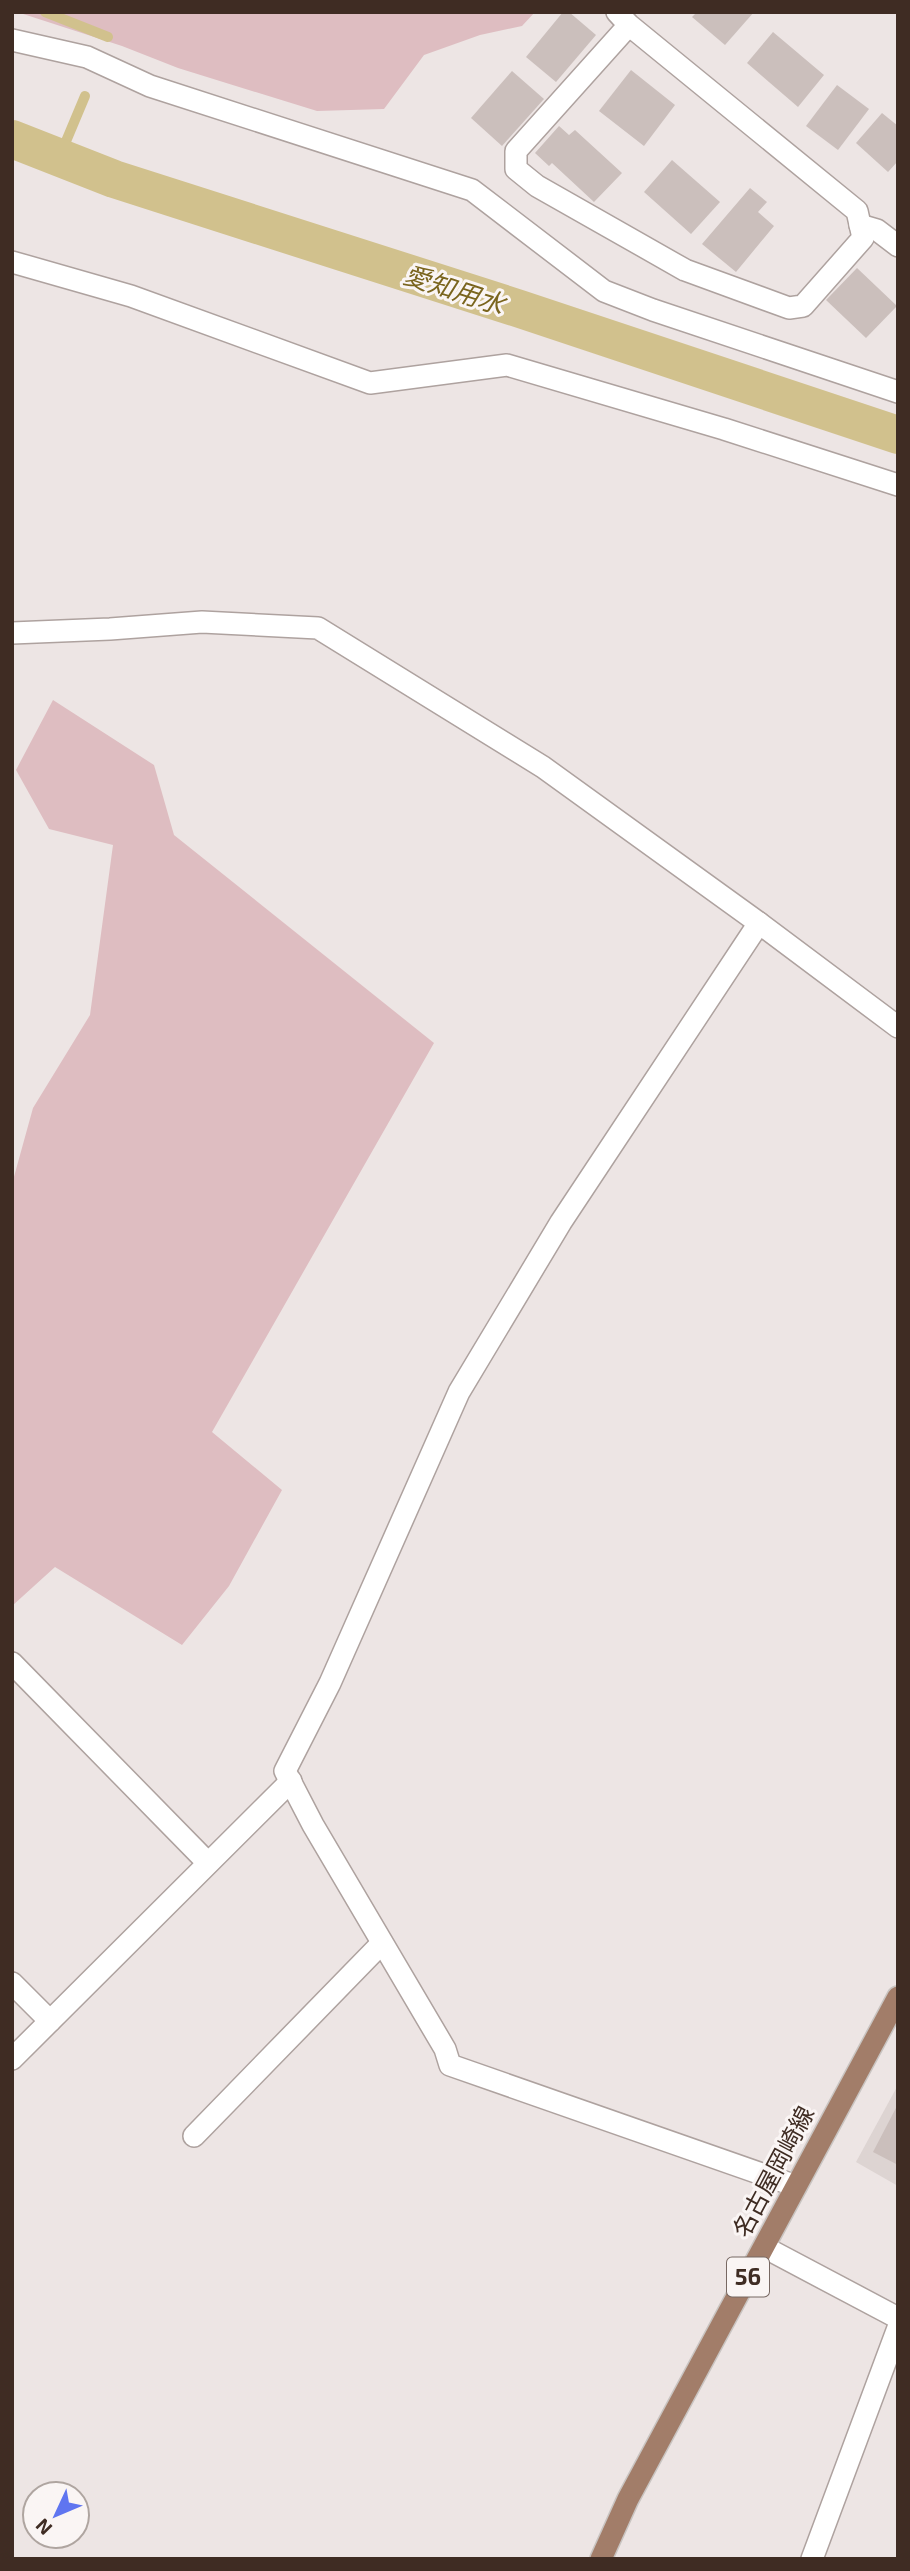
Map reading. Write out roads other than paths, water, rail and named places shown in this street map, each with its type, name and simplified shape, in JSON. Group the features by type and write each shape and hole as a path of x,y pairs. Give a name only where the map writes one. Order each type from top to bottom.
{"main road":[{"name":"名古屋岡崎線","path":"601,2559 628,2498 898,1997"}],"street":[{"path":"623,19 857,211 863,238 803,306 789,308 685,270 537,186 516,169 516,151 623,19"},
{"path":"12,40 87,57 150,86 472,190 604,291 898,392"},
{"path":"860,225 877,230 898,246"},
{"path":"12,262 131,296 369,383 507,365 724,429 898,485"},
{"path":"12,633 202,622 318,628 543,767 898,1027"},
{"path":"759,923 561,1222 458,1392 330,1684 285,1771 313,1825 445,2049 450,2065 796,2186"},
{"path":"12,1663 208,1863"},
{"path":"12,2059 291,1782"},
{"path":"194,2136 382,1943"},
{"path":"12,1983 50,2021"},
{"path":"764,2247 898,2318"},
{"path":"812,2559 898,2328"}],"waterway":[{"path":"45,12 108,37"},
{"path":"59,158 85,96"},
{"name":"愛知用水","path":"12,139 114,179 520,309 898,435"}]}
